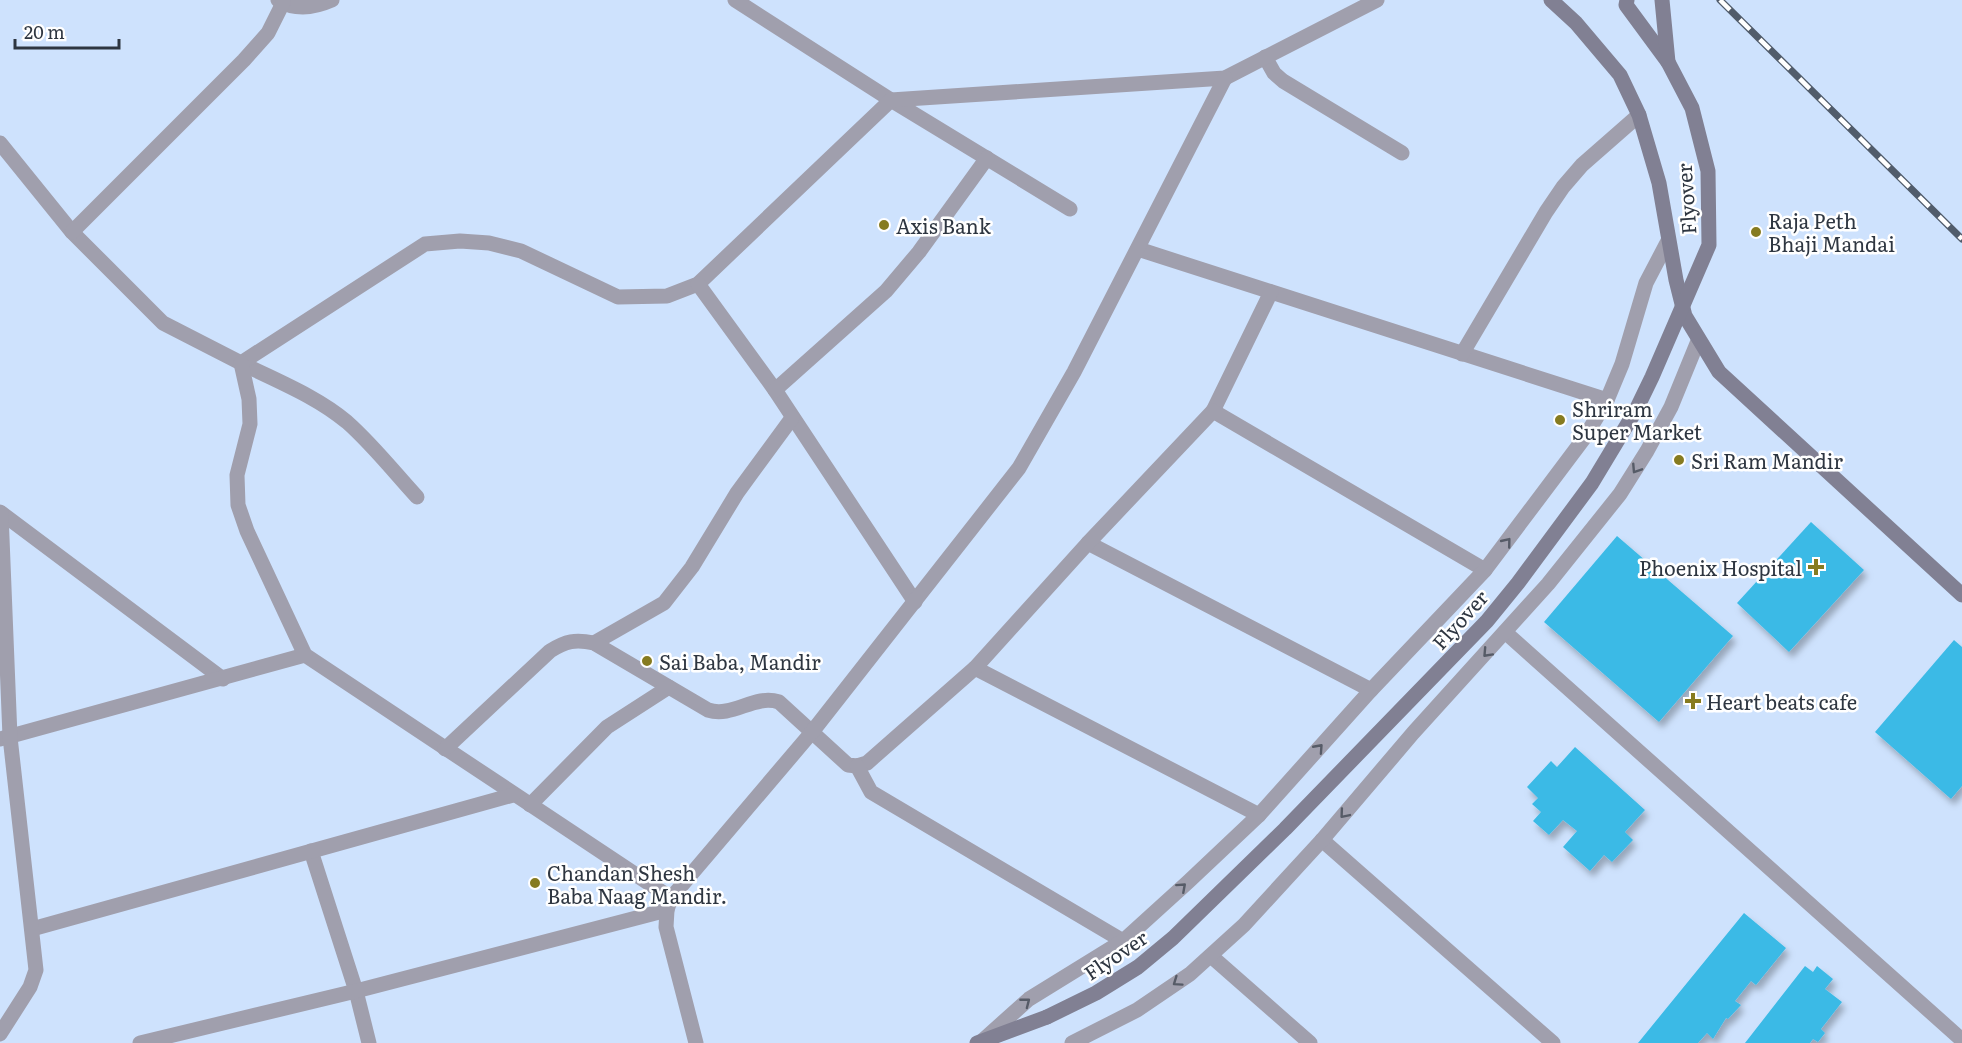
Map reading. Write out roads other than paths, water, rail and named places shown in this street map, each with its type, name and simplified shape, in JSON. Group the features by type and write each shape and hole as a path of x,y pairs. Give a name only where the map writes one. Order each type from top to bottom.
{"main road":[{"path":"1551,0 1576,23 1620,75 1639,115 1659,183 1668,242 1684,316 1719,372 1962,595"},
{"name":"Flyover","path":"980,1042 1047,1017 1096,993 1138,967 1173,938 1277,837 1487,621 1592,483 1636,410 1709,245 1708,171 1692,108 1668,62 1626,5 1627,0"},
{"name":"Flyover","path":"1662,0 1668,62"}],"street":[{"path":"72,232 244,60 268,33 281,2 301,8 315,7 332,0"},
{"path":"735,0 891,100 1070,210"},
{"path":"241,363 425,244 460,241 489,243 521,250 618,297 666,296 698,284 891,100 1225,78 1377,0"},
{"path":"1265,57 1274,73 1283,81 1402,153"},
{"path":"696,1043 666,927 669,904 813,732 1019,468 1074,372 1225,78"},
{"path":"1462,354 1563,187 1582,165 1639,115"},
{"path":"0,142 72,232 163,323 317,401 346,421 373,447 417,497"},
{"path":"775,390 886,291 919,252 987,158"},
{"path":"980,1042 1029,999 1123,941 1259,814 1371,690 1485,570 1585,437 1607,400 1622,364 1646,283 1668,242"},
{"path":"1138,249 1607,400"},
{"path":"698,284 775,390 915,602"},
{"path":"445,749 550,651 564,642 576,640 594,643 708,710 718,713 761,700 770,699 779,702 848,765 857,766 867,763 975,668 1088,543 1213,411 1271,292"},
{"path":"1072,1043 1137,1011 1211,956 1244,925 1322,840 1413,733 1548,584 1620,494 1671,407 1698,341"},
{"path":"241,363 249,399 250,424 237,475 238,505 247,531 306,655 530,805 669,904"},
{"path":"1213,411 1485,570"},
{"path":"594,643 664,603 692,567 737,493 792,418"},
{"path":"1,512 223,679"},
{"path":"0,1034 30,987 36,970 5,738 1,512"},
{"path":"1088,543 1371,690"},
{"path":"1505,632 1962,1040"},
{"path":"5,738 306,655"},
{"path":"975,668 1259,814"},
{"path":"530,805 607,727 669,687"},
{"path":"857,766 871,792 1123,941"},
{"path":"32,929 513,795"},
{"path":"1322,840 1553,1043"},
{"path":"311,851 356,990 369,1043"},
{"path":"140,1043 356,990 669,904"},
{"path":"1211,956 1310,1043"},
{"path":"980,1042 999,1043"}],"railway":[{"path":"1720,0 1962,239"}],"place":[{"name":"Axis Bank","path":"884,225"},
{"name":"Raja Peth Bhaji Mandai","path":"1756,232"},
{"name":"Shriram Super Market","path":"1560,420"},
{"name":"Sri Ram Mandir","path":"1679,460"},
{"name":"Phoenix Hospital","path":"1816,567"},
{"name":"Sai Baba, Mandir","path":"647,661"},
{"name":"Heart beats cafe","path":"1693,701"},
{"name":"Chandan Shesh Baba Naag Mandir.","path":"535,883"}]}
